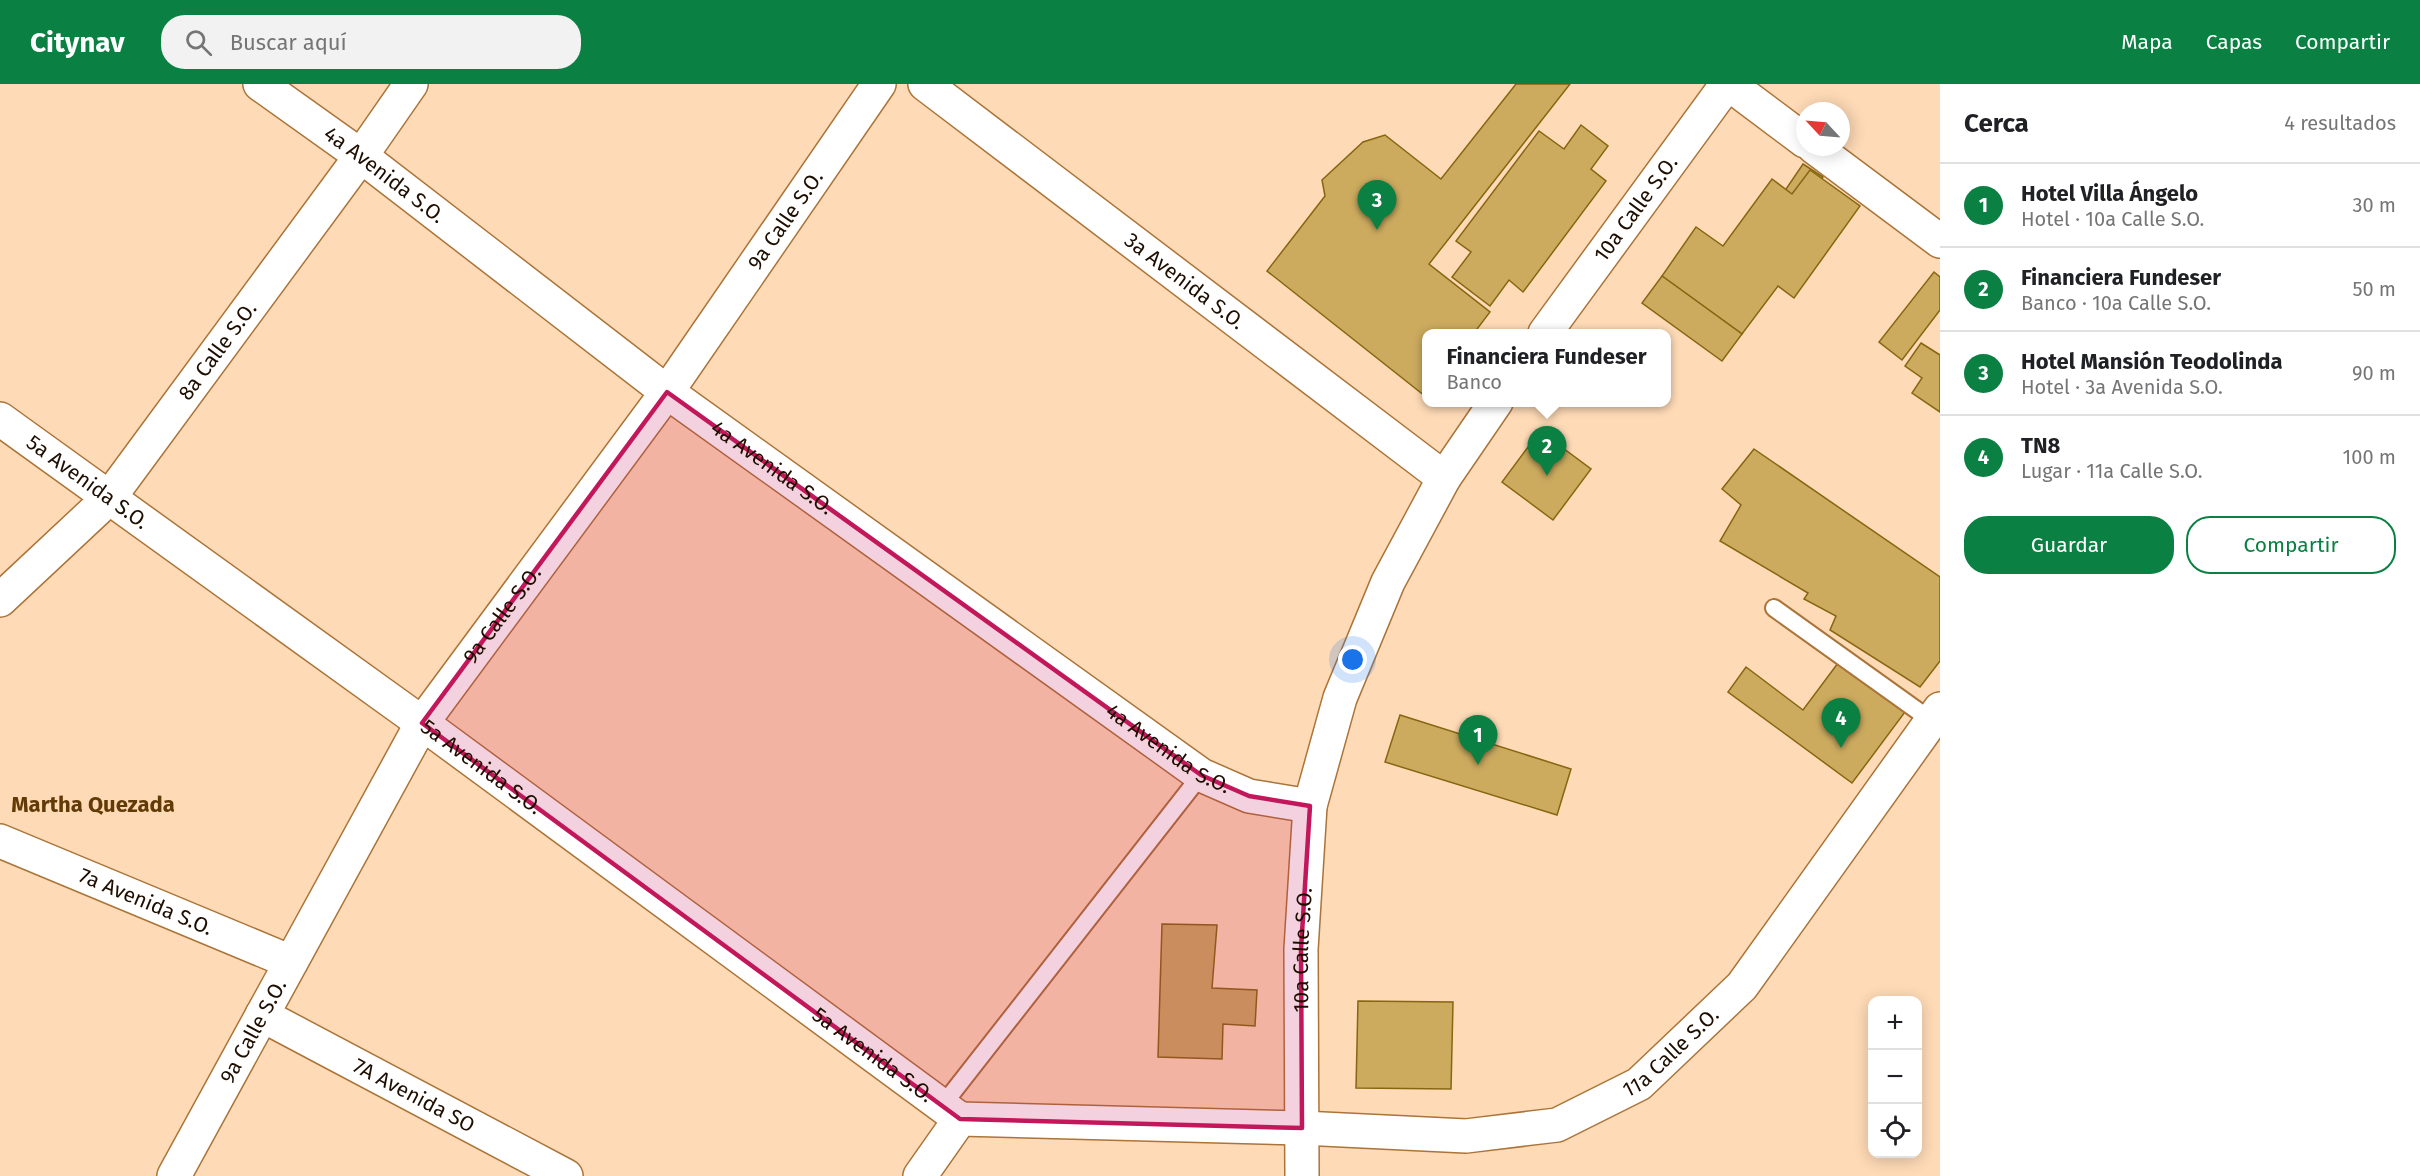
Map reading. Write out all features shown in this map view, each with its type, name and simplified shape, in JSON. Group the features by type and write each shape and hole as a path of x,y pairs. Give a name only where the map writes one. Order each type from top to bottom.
{"street":[{"name":"4a Avenida S.O.","path":"260,84 361,156 668,392 1201,775 1249,796 1310,806"},
{"name":"8a Calle S.O.","path":"0,600 110,498 361,156 411,84"},
{"name":"9a Calle S.O.","path":"174,1176 422,723 668,392 879,84"},
{"name":"3a Avenida S.O.","path":"925,84 1444,478"},
{"name":"10a Calle S.O.","path":"1548,329 1728,84"},
{"path":"1728,84 1796,134"},
{"path":"1826,156 1940,241"},
{"name":"10a Calle S.O.","path":"1302,1128 1301,949 1310,806 1340,698 1388,582 1444,478 1493,407"},
{"name":"5a Avenida S.O.","path":"0,419 422,723 951,1113"},
{"name":"11a Calle S.O.","path":"1302,1128 1466,1137 1557,1125 1640,1084 1743,986 1936,715"},
{"name":"7a Avenida S.O.","path":"0,841 291,962"},
{"name":"7A Avenida SO","path":"262,1015 566,1176"},
{"path":"920,1176 951,1113 1302,1128 1302,1176"}],"lane":[{"path":"1774,608 1936,715"},
{"path":"951,1113 1201,775"}],"highlighted area":[{"path":"667,392 1201,775 1249,796 1310,806 1301,949 1302,1128 960,1119 422,723"}],"building":[{"path":"1516,84 1570,84 1429,264 1490,312 1477,329 1422,329 1422,394 1267,271 1325,196 1322,180 1363,142 1385,135 1441,179"},
{"path":"1581,125 1608,146 1591,169 1606,181 1523,292 1509,280 1490,306 1452,277 1471,252 1456,241 1539,131 1564,149"},
{"path":"1803,164 1823,177 1803,205 1784,192"},
{"path":"1810,170 1860,206 1794,298 1778,286 1742,334 1662,276 1696,227 1723,246 1772,179 1792,194"},
{"path":"1934,272 1940,277 1940,310 1902,360 1879,342"},
{"path":"1662,276 1742,334 1722,361 1642,303"},
{"path":"1921,343 1940,355 1940,412 1912,393 1922,378 1905,366"},
{"path":"1540,431 1591,469 1553,520 1502,482"},
{"path":"1754,449 1940,577 1940,661 1920,687 1830,630 1836,616 1804,599 1808,593 1720,541 1741,505 1722,489"},
{"path":"1838,663 1905,712 1852,783 1728,692 1746,667 1803,710"},
{"path":"1400,715 1571,769 1557,815 1385,762"},
{"path":"1162,924 1217,925 1212,988 1257,990 1255,1026 1223,1024 1222,1059 1158,1057"},
{"path":"1358,1001 1453,1002 1451,1089 1356,1088"}],"place":[{"name":"Hotel Mansión Teodolinda","path":"1377,230"},
{"name":"Financiera Fundeser","path":"1547,476"},
{"name":"TN8","path":"1841,748"},
{"name":"Hotel Villa Ángelo","path":"1478,765"}],"district":[{"name":"Martha Quezada","path":"93,804"}]}
